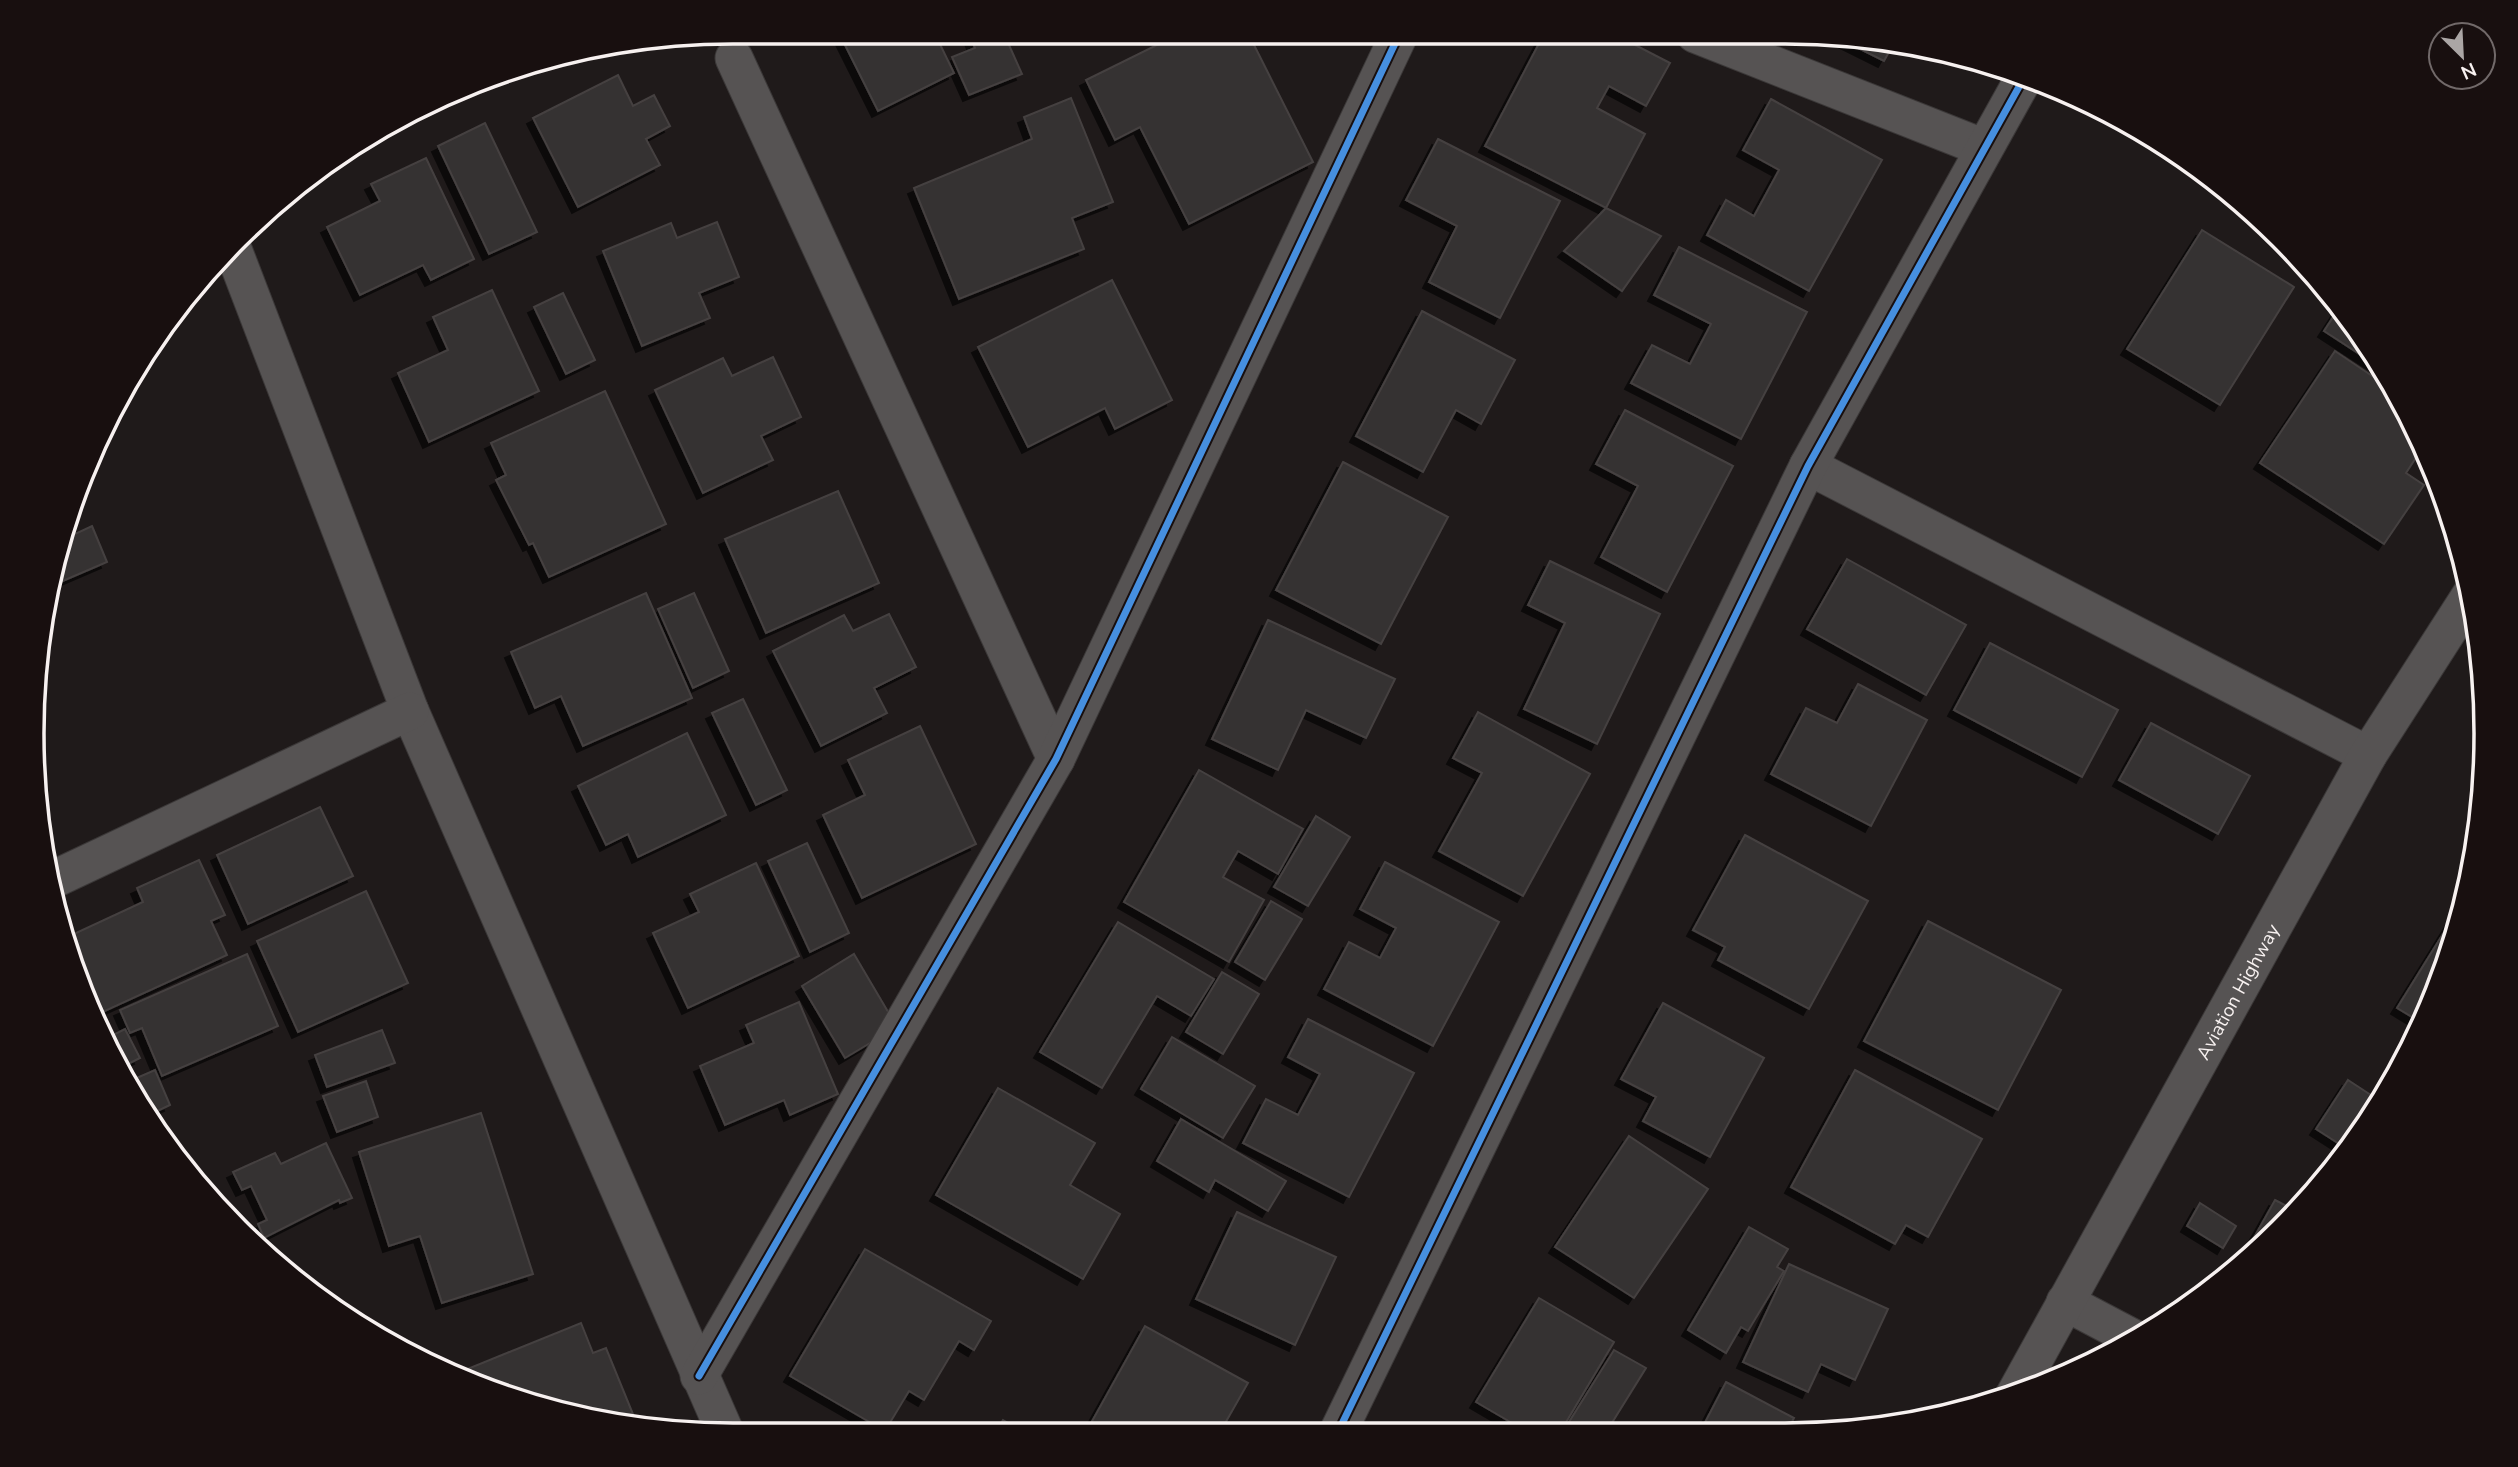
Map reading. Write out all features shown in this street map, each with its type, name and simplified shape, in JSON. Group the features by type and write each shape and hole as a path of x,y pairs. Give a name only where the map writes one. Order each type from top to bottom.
{"street":[{"path":"699,1376 1056,759 1395,44"},
{"path":"1720,44 1984,148"},
{"path":"734,58 1056,759"},
{"path":"1342,1423 1808,466 2020,85"},
{"path":"236,257 411,711 721,1423"},
{"path":"1808,466 2368,755"},
{"name":"Aviation Highway","path":"2022,1381 2368,755 2462,608"},
{"path":"59,877 411,711"},
{"path":"2065,1302 2125,1333"}],"building":[{"path":"844,44 940,44 954,73 878,111"},
{"path":"973,44 1009,44 1022,74 969,95 952,57 975,48"},
{"path":"1159,44 1254,44 1313,162 1189,224 1140,127 1115,140 1086,80"},
{"path":"1539,44 1633,44 1670,63 1646,106 1609,86 1597,108 1645,134 1606,208 1485,146"},
{"path":"1858,48 1889,52 1884,61"},
{"path":"618,75 633,106 654,95 670,126 646,139 660,165 578,207 533,118"},
{"path":"1071,98 1113,202 1072,218 1084,249 959,299 914,188 1032,139 1024,117"},
{"path":"1771,99 1882,160 1809,291 1707,235 1726,200 1754,216 1779,170 1743,150"},
{"path":"485,123 537,232 489,254 438,146"},
{"path":"1438,139 1560,201 1500,318 1429,282 1457,226 1406,200"},
{"path":"426,158 474,259 431,280 423,265 360,295 327,227 380,201 371,184"},
{"path":"1606,208 1661,236 1622,291 1564,251"},
{"path":"717,222 739,277 699,293 710,318 642,346 603,251 671,223 677,238"},
{"path":"2202,230 2294,287 2220,405 2127,349"},
{"path":"1679,247 1807,312 1741,439 1631,383 1652,345 1690,364 1711,324 1654,295"},
{"path":"1112,280 1172,400 1115,429 1105,408 1028,447 978,347"},
{"path":"492,290 539,391 429,442 398,373 448,350 433,317"},
{"path":"563,293 595,360 566,374 534,307"},
{"path":"1422,311 1515,360 1481,424 1456,410 1423,472 1356,436"},
{"path":"2334,316 2361,355 2324,331"},
{"path":"2335,351 2375,378 2416,457 2406,473 2424,485 2384,544 2260,463"},
{"path":"773,357 801,417 761,436 773,460 703,493 655,390 723,358 732,376"},
{"path":"605,391 666,524 549,577 533,543 529,545 496,480 506,475 491,443"},
{"path":"1625,410 1733,466 1667,592 1601,557 1638,486 1596,464"},
{"path":"1343,462 1448,517 1381,644 1276,590"},
{"path":"838,491 879,583 766,633 725,539"},
{"path":"92,526 107,562 61,582 67,555 73,535"},
{"path":"1847,559 1966,625 1926,695 1807,629"},
{"path":"1550,561 1660,614 1597,744 1524,709 1565,623 1528,605"},
{"path":"646,593 692,698 583,746 561,696 535,708 511,652"},
{"path":"694,593 729,671 693,688 658,609"},
{"path":"889,614 916,667 874,688 887,713 821,746 773,651 844,615 853,631"},
{"path":"1268,620 1395,679 1366,738 1306,710 1278,770 1212,739"},
{"path":"1990,643 2118,710 2082,777 1954,710"},
{"path":"1858,684 1927,720 1871,826 1771,774 1806,708 1837,723"},
{"path":"743,699 787,790 756,805 712,713"},
{"path":"1478,712 1590,774 1523,896 1439,851 1482,773 1453,758"},
{"path":"2151,723 2250,776 2218,834 2119,780"},
{"path":"920,726 976,844 862,898 823,815 865,795 848,760"},
{"path":"687,733 726,815 638,857 628,834 606,845 578,786"},
{"path":"1199,770 1303,829 1278,874 1238,851 1223,877 1264,900 1229,962 1124,902"},
{"path":"320,807 353,876 248,924 217,855"},
{"path":"1316,816 1350,837 1308,906 1274,887"},
{"path":"1745,835 1868,901 1809,1009 1718,960 1725,947 1693,930"},
{"path":"807,843 849,933 810,952 768,861"},
{"path":"199,860 225,915 211,921 227,955 103,1012 74,934 143,902 137,888"},
{"path":"1385,862 1499,922 1433,1046 1324,989 1349,942 1380,958 1396,928 1360,909"},
{"path":"756,863 799,956 688,1008 653,933 699,912 690,894"},
{"path":"366,891 408,983 298,1032 257,941"},
{"path":"1271,901 1302,919 1265,980 1235,962"},
{"path":"1928,921 2061,990 1998,1110 1864,1041"},
{"path":"1118,922 1214,979 1191,1016 1157,996 1102,1088 1040,1052"},
{"path":"2446,929 2413,1017 2397,1008"},
{"path":"247,954 278,1026 162,1076 142,1028 130,1033 120,1010"},
{"path":"854,954 897,1027 845,1058 802,986"},
{"path":"1222,972 1259,994 1223,1054 1186,1032"},
{"path":"799,1002 838,1094 790,1115 784,1100 725,1125 700,1066 754,1043 746,1025"},
{"path":"1663,1003 1764,1058 1710,1157 1643,1121 1656,1097 1621,1079"},
{"path":"1308,1019 1414,1073 1349,1197 1243,1143 1266,1099 1298,1115 1320,1074 1288,1057"},
{"path":"125,1029 140,1058 128,1064 113,1035"},
{"path":"382,1030 395,1063 327,1087 315,1055"},
{"path":"1172,1037 1255,1086 1223,1138 1141,1089"},
{"path":"155,1070 170,1105 157,1111 136,1078"},
{"path":"1855,1070 1982,1139 1928,1237 1906,1225 1895,1244 1791,1187"},
{"path":"2348,1080 2371,1095 2339,1144 2316,1129"},
{"path":"366,1081 378,1117 337,1132 323,1096"},
{"path":"998,1088 1095,1143 1070,1185 1120,1214 1083,1279 936,1195"},
{"path":"481,1113 533,1274 442,1303 420,1236 389,1246 359,1152"},
{"path":"1181,1119 1286,1181 1268,1211 1215,1180 1209,1192 1157,1161"},
{"path":"1629,1136 1708,1189 1634,1298 1555,1247"},
{"path":"326,1143 352,1198 340,1203 339,1200 264,1238 258,1224 267,1220 251,1186 242,1190 233,1172 275,1153 281,1164"},
{"path":"2275,1200 2286,1206 2272,1221 2254,1238"},
{"path":"2200,1203 2236,1226 2223,1248 2187,1226"},
{"path":"1237,1212 1336,1257 1295,1345 1196,1299"},
{"path":"1749,1227 1788,1249 1777,1267 1784,1271 1748,1331 1741,1327 1726,1353 1688,1330"},
{"path":"865,1249 991,1321 974,1350 959,1341 924,1400 909,1391 890,1423 871,1423 790,1376"},
{"path":"1789,1264 1888,1309 1855,1380 1821,1364 1808,1392 1743,1362"},
{"path":"1539,1298 1614,1342 1566,1423 1512,1423 1476,1402"},
{"path":"581,1323 593,1353 606,1348 634,1415 555,1400 466,1369"},
{"path":"1145,1326 1248,1383 1225,1423 1091,1423"},
{"path":"1614,1350 1646,1368 1612,1423 1568,1423"},
{"path":"1726,1382 1794,1418 1792,1423 1705,1423"}],"cycle path":[{"path":"699,1376 1056,759 1395,44"},
{"path":"1342,1423 1808,466 2020,85"}]}
